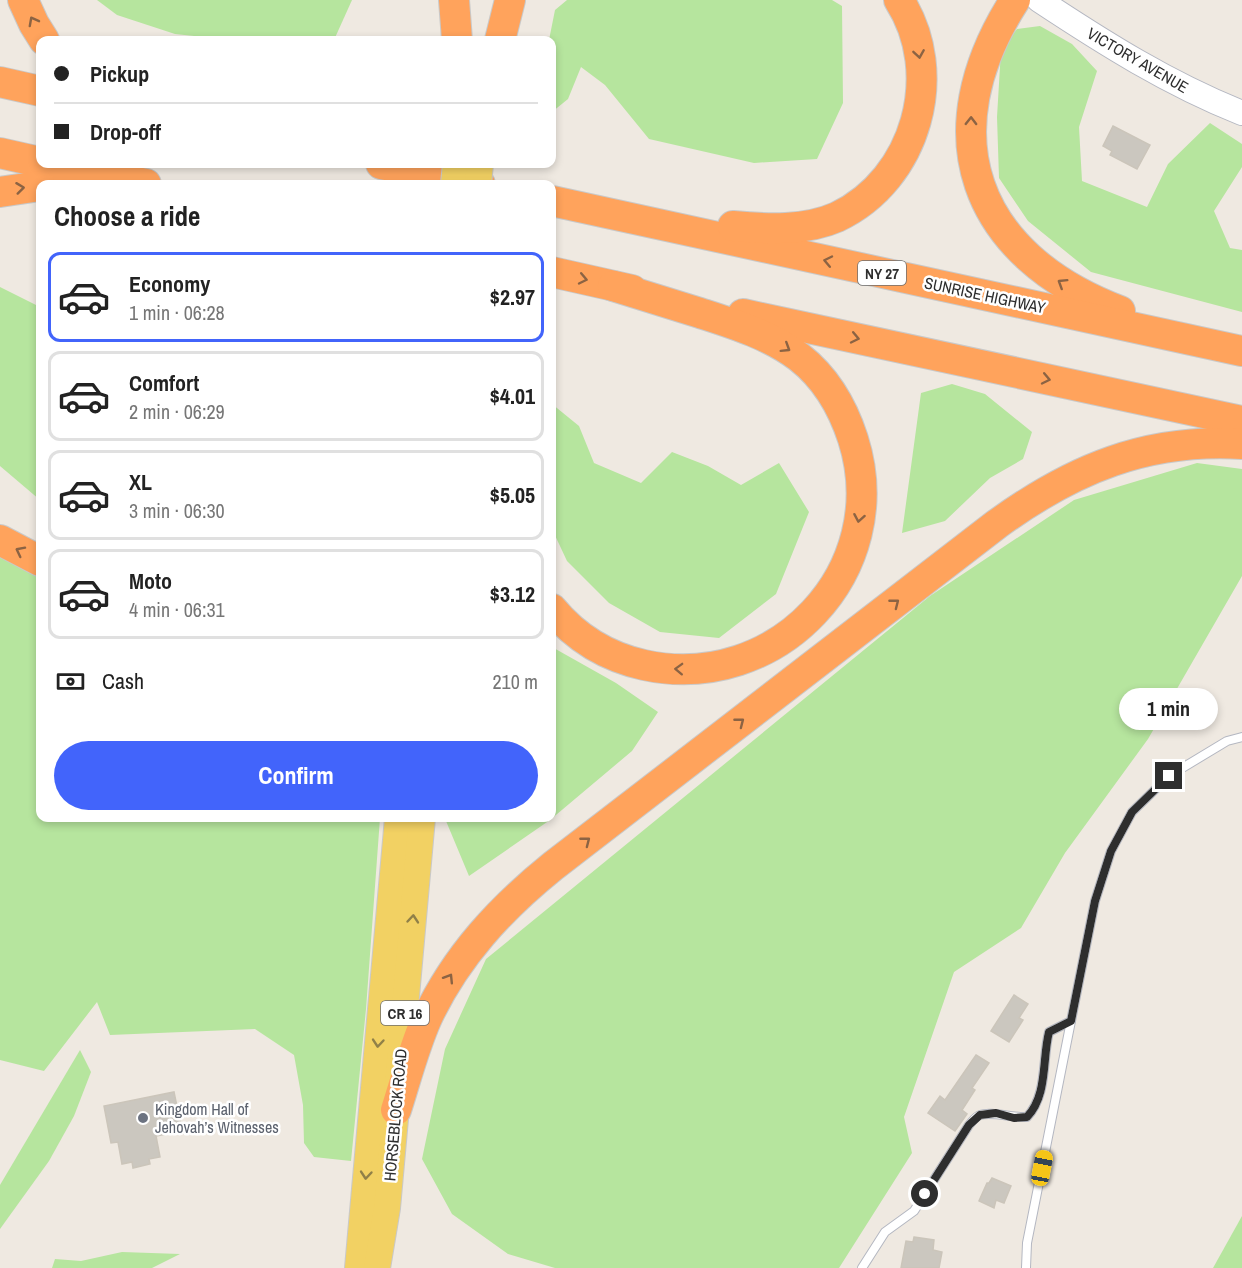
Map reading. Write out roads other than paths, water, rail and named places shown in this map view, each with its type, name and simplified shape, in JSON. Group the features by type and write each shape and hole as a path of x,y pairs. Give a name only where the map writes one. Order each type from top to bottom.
{"highway":[{"path":"23,0 42,36"},
{"path":"454,0 458,36"},
{"path":"501,36 510,0"},
{"path":"604,213 785,228 824,222 837,217 864,200 886,177 906,148 918,114 921,95 921,58 917,38 898,0"},
{"path":"1015,0 987,52 972,101 973,155 982,192 991,210 1007,235 1029,259 1061,283 1100,303 1213,345"},
{"path":"0,82 36,90"},
{"path":"0,153 36,161"},
{"path":"69,168 127,180"},
{"path":"401,168 459,180"},
{"path":"0,192 36,187"},
{"name":"SUNRISE HIGHWAY","path":"556,202 1242,351"},
{"path":"556,273 1242,421"},
{"path":"556,613 592,645 631,662 676,670 721,666 743,659 767,649 788,636 820,606 832,590 851,553 861,510 860,467 849,426 829,389 816,372 784,346 765,337 613,286"},
{"path":"396,1110 428,1018 460,961 492,920 553,866 997,524 1040,495 1089,469 1142,451 1196,443 1242,444"},
{"path":"0,540 36,559"}],"main road":[{"path":"465,0 465,36"},
{"path":"491,36 494,0"},
{"name":"HORSEBLOCK ROAD","path":"358,1268 398,822"},
{"name":"HORSEBLOCK ROAD","path":"377,1268 387,1208 422,822"},
{"path":"387,1208 389,1268"}],"street":[{"name":"VICTORY AVENUE","path":"1039,0 1148,68 1181,86 1242,113"}],"lane":[{"path":"1026,1268 1027,1242 1095,901 1111,851 1132,812 1169,776 1227,741 1242,737"},
{"path":"862,1268 885,1232 914,1211 969,1125 980,1115 996,1113 1014,1118 1027,1117 1033,1110 1042,1084 1046,1059 1045,1047 1049,1032 1071,1021"}],"place":[{"name":"Kingdom Hall of Jehovah’s Witnesses","path":"143,1118"}]}
